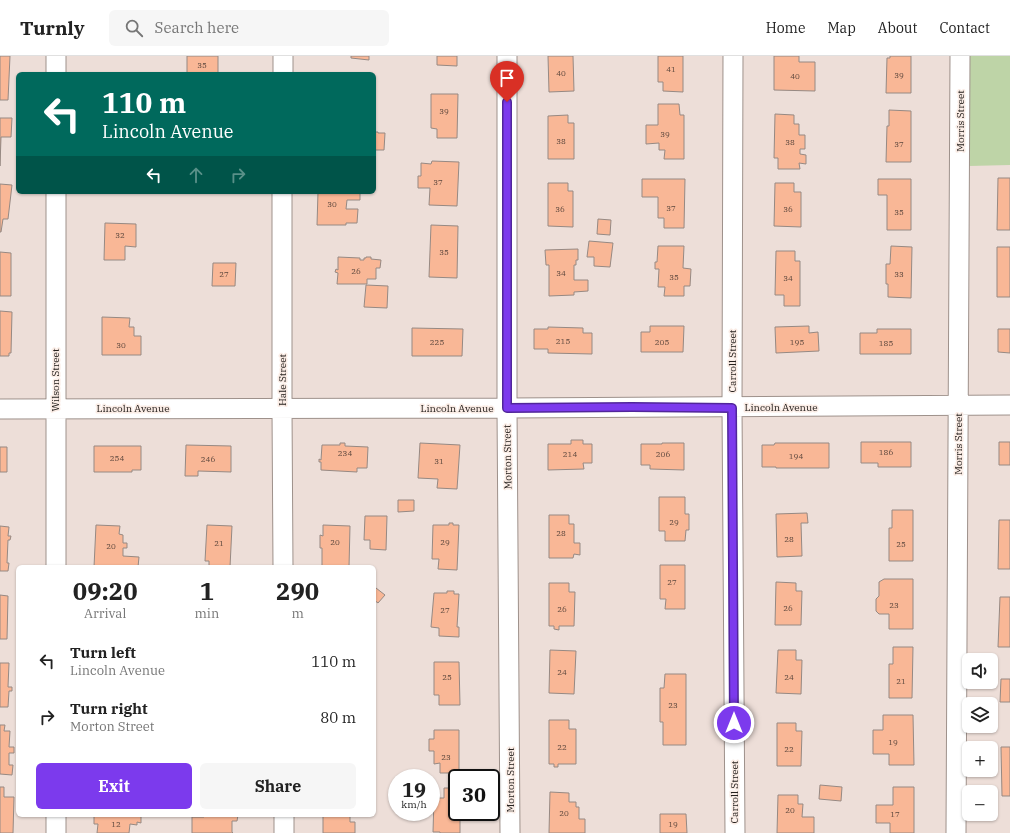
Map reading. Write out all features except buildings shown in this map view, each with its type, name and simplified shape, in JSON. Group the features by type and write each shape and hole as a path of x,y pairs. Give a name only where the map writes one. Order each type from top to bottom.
{"street":[{"path":"56,56 56,72"},
{"path":"283,56 283,72"},
{"name":"Morton Street","path":"507,56 507,408 510,833"},
{"name":"Carroll Street","path":"733,56 732,408 735,833"},
{"name":"Morris Street","path":"956,833 960,56"},
{"name":"Wilson Street","path":"56,194 56,565"},
{"name":"Hale Street","path":"282,194 283,565"},
{"name":"Lincoln Avenue","path":"0,409 732,408 1010,405"},
{"path":"56,817 56,833"},
{"path":"284,817 284,833"}],"green space":[{"path":"969,56 1010,56 1010,165 969,166"}],"route":[{"path":"507,102 507,408 732,408 734,723"}]}
